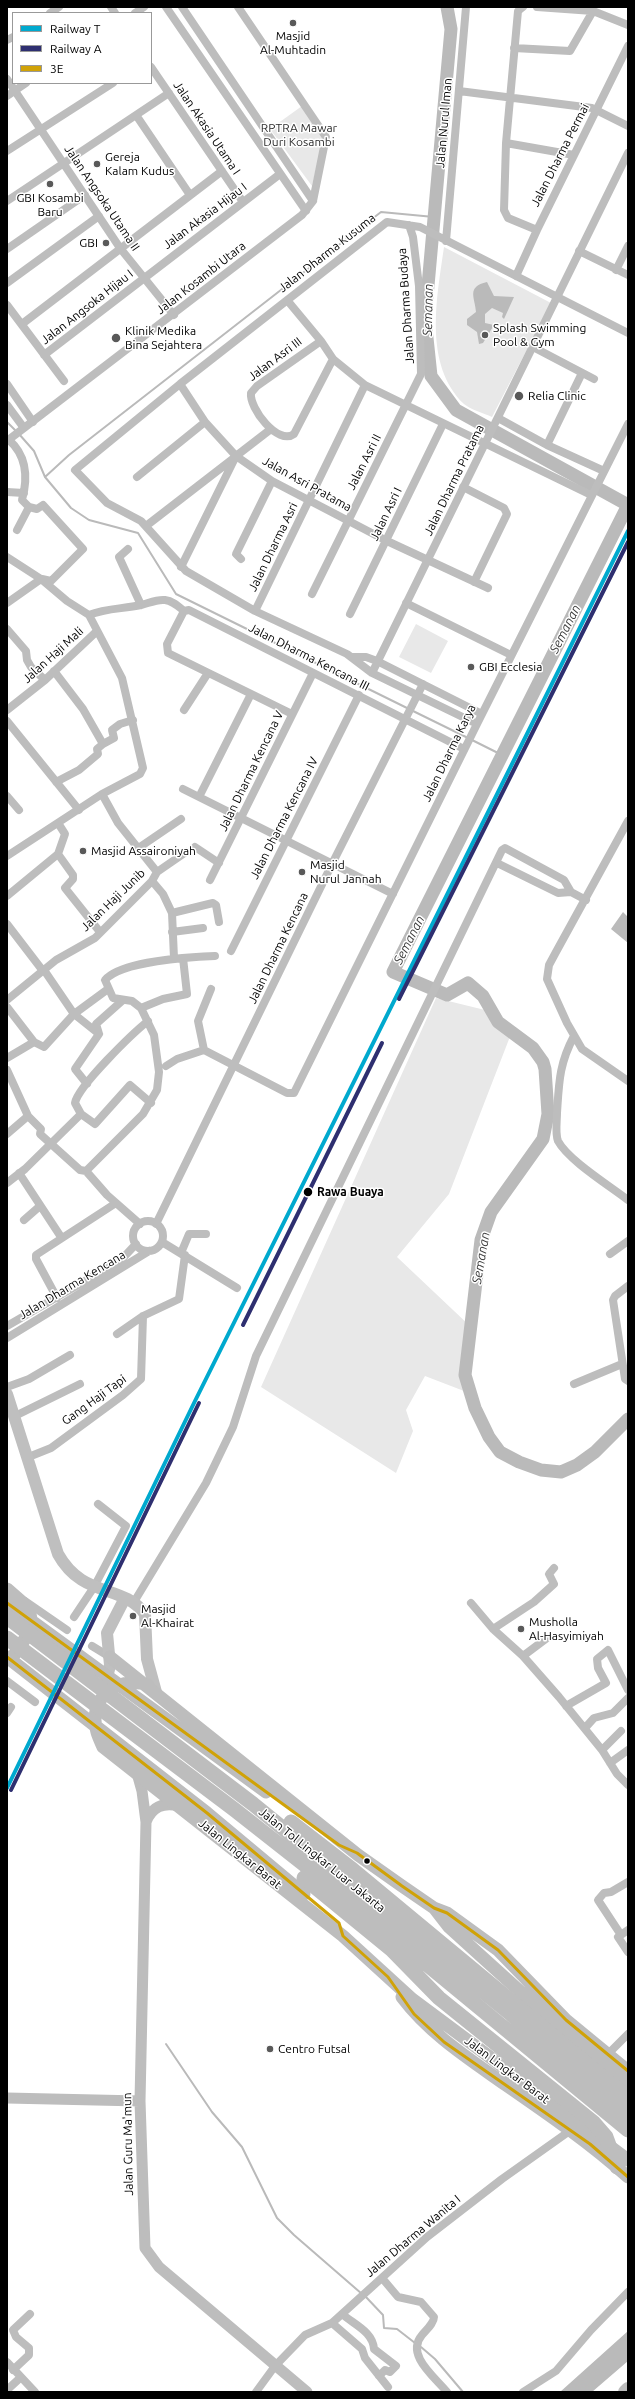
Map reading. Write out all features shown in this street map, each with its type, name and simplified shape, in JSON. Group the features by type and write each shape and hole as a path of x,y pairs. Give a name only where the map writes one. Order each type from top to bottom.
{"highway":[{"name":"Jalan Tol Lingkar Luar Jakarta","path":"7,1617 241,1795 511,2014 628,2114"},
{"name":"Jalan Tol Lingkar Luar Jakarta","path":"7,1638 216,1796 391,1934 628,2130"},
{"path":"241,1795 250,1794 254,1796 318,1842 628,2098"},
{"path":"216,1796 230,1816 392,1950 439,1998 594,2122 624,2168"},
{"path":"625,2392 628,2389"}],"main road":[{"path":"7,1394 15,1416 26,1458 58,1554 71,1573 94,1587 129,1600 146,1614 147,1659 152,1688"},
{"path":"7,1658 16,1654 31,1630 30,1614 23,1603 9,1594"},
{"path":"9,1594 338,1845 357,1853"},
{"path":"102,1698 109,1672 110,1657 107,1633 129,1600"},
{"path":"110,1657 152,1688 357,1853 434,1908 447,1913 508,1959 566,2020 628,2071"},
{"name":"Jalan Lingkar Barat","path":"7,1658 207,1813 338,1923 343,1934"},
{"path":"102,1698 107,1692 122,1683 131,1682 152,1688"},
{"name":"Jalan Lingkar Barat","path":"102,1698 95,1721 96,1732 103,1747 343,1934 412,1999 624,2168"},
{"path":"434,1908 442,1920 577,2043 628,2083"},
{"name":"Jalan Lingkar Barat","path":"388,1977 414,2014 444,2042 624,2168"}],"street":[{"path":"166,7 306,211"},
{"path":"182,7 313,201"},
{"path":"238,7 326,137 313,201"},
{"name":"Jalan Nurul Iman","path":"444,240 466,7"},
{"path":"523,7 518,11 514,48 506,144 505,215 508,218 536,230"},
{"path":"537,7 593,11 628,25"},
{"path":"514,48 570,51 593,11"},
{"name":"Jalan Dharma Permai","path":"516,276 536,230 628,46"},
{"name":"Jalan Akasia Utama I","path":"152,68 243,202"},
{"name":"Jalan Angsoka Utama II","path":"7,78 120,248 174,315"},
{"path":"7,96 25,84"},
{"path":"7,151 111,84"},
{"path":"459,91 596,110 628,126"},
{"path":"7,201 169,93"},
{"path":"136,115 190,195"},
{"path":"506,144 574,155"},
{"name":"Jalan Dharma Pratama","path":"372,673 628,153"},
{"path":"22,324 120,248 222,172"},
{"name":"Jalan Akasia Hijau I","path":"144,278 280,174"},
{"path":"7,249 85,195"},
{"name":"Jalan Kosambi Utara","path":"9,440 174,315 306,211 313,201"},
{"path":"7,283 99,216"},
{"name":"Jalan Dharma Kusuma","path":"146,526 141,521 107,503 75,470 180,384 387,222 420,228 628,332"},
{"name":"Jalan Dharma Budaya","path":"406,406 420,379 422,368 419,286 413,237 409,225"},
{"path":"616,270 628,246"},
{"path":"579,251 628,276"},
{"name":"Jalan Angsoka Hijau I","path":"44,355 144,278"},
{"path":"286,300 321,341 333,359 365,385 443,424 593,493"},
{"path":"7,305 64,381"},
{"name":"Jalan Asri III","path":"321,341 257,386 251,393 252,402 257,413 271,429 283,436 288,437 294,434 333,359"},
{"path":"533,347 594,379"},
{"path":"547,445 582,372"},
{"path":"7,384 33,422"},
{"name":"Jalan Asri Pratama","path":"180,384 205,422 236,456 272,480 387,541 488,588"},
{"name":"Jalan Dharma Asri","path":"255,611 365,385"},
{"path":"7,404 23,429"},
{"name":"Jalan Asri II","path":"312,594 406,406"},
{"path":"497,419 603,473"},
{"path":"137,477 205,422"},
{"name":"Jalan Asri I","path":"350,614 443,424"},
{"name":"Jalan Dharma Karya","path":"233,1066 287,1093 294,1093 475,726 628,424"},
{"path":"271,429 146,526 181,567 255,611 352,657 372,673 417,699 475,726"},
{"path":"7,603 41,579 51,581 83,550 43,505 37,509 29,507 22,500 24,494 25,468 22,456 9,440"},
{"path":"181,567 236,456"},
{"path":"241,559 236,554 272,480"},
{"path":"463,487 504,508 507,514 474,582"},
{"path":"7,492 24,494"},
{"path":"17,530 29,507"},
{"path":"128,549 119,557 140,605"},
{"name":"Jalan Haji Mali","path":"7,557 41,579 66,601 89,615 96,632 45,680 7,710"},
{"name":"Jalan Dharma Kencana III","path":"89,615 104,609 140,605 166,600 176,604 184,611 189,610 406,720 465,747"},
{"path":"406,603 511,655"},
{"path":"184,611 167,644 168,653 292,714"},
{"path":"7,629 26,651 26,660 31,668 45,680"},
{"path":"7,856 102,794 142,772 143,768 133,720 122,678 96,632"},
{"path":"352,657 366,656 482,714"},
{"path":"54,670 83,709 103,744"},
{"path":"184,710 208,673"},
{"name":"Jalan Dharma Kencana V","path":"210,880 242,819 313,673"},
{"name":"Jalan Dharma Kencana","path":"156,1224 332,864 417,699 423,684"},
{"path":"199,797 251,694"},
{"name":"Jalan Dharma Kencana IV","path":"231,951 359,695"},
{"path":"56,782 85,765 98,754 97,749 113,739 113,728 133,720"},
{"path":"7,721 79,810"},
{"path":"182,789 392,894"},
{"name":"Jalan Haji Junib","path":"7,1000 43,970 100,932 152,881 157,872 137,849 118,823 102,794"},
{"path":"7,796 19,810"},
{"path":"137,849 181,819"},
{"path":"628,821 586,900 556,952 547,973 548,979 574,1036 582,1048 628,1081"},
{"path":"7,896 58,854 65,834 58,823"},
{"path":"195,848 219,863"},
{"path":"129,1600 210,1476 233,1427 256,1356 502,850 505,848 564,880 571,892 586,900"},
{"path":"157,872 186,852"},
{"path":"58,854 74,875 73,879 65,888 100,932"},
{"path":"497,863 558,894 571,892"},
{"path":"152,881 163,894 172,913 174,958"},
{"path":"172,913 213,903 216,905 219,922"},
{"path":"7,924 43,970 74,1014 99,1034"},
{"path":"172,932 203,928"},
{"path":"86,1171 143,1114 151,1103 157,1090 160,1072 158,1052 148,1021 141,1008 132,1002 113,998 105,982 108,977 137,966 174,958 215,956"},
{"path":"141,1008 163,999 188,994 183,958"},
{"path":"7,1007 34,1042 44,1047 74,1014 108,989"},
{"path":"204,1050 198,1021 211,989"},
{"path":"99,1034 96,1024 123,1000"},
{"path":"148,1021 128,1038 87,1084 75,1100 81,1114 96,1124 130,1085 151,1103"},
{"path":"87,1084 75,1069 99,1034"},
{"path":"574,1036 568,1047 558,1082 557,1129 559,1141 588,1171 628,1200"},
{"path":"7,1057 34,1042"},
{"path":"166,1066 177,1059 204,1050 233,1066"},
{"path":"7,1070 28,1116 41,1129 40,1134 80,1170 86,1171 116,1203 140,1224"},
{"path":"7,1183 51,1144 81,1114"},
{"path":"7,1134 28,1116"},
{"path":"19,1173 62,1237"},
{"path":"57,1298 36,1257 62,1237 116,1203"},
{"path":"24,1220 40,1206"},
{"path":"150,1222 156,1224 161,1229 162,1242 157,1248 149,1251 142,1250 136,1244 134,1232 140,1224 150,1222"},
{"path":"117,1334 143,1316 179,1299 183,1254 189,1234 206,1234"},
{"path":"610,1254 628,1241"},
{"path":"162,1242 237,1288"},
{"name":"Jalan Dharma Kencana","path":"7,1326 121,1260 136,1244"},
{"name":"Jalan Dharma Kencana","path":"7,1338 149,1251"},
{"path":"628,1286 613,1298 622,1364 625,1379 628,1381"},
{"name":"Gang Haji Tapi","path":"26,1458 51,1448 123,1396 141,1380 143,1316"},
{"path":"7,1387 30,1379 70,1355"},
{"path":"574,1384 622,1364"},
{"path":"15,1416 80,1384"},
{"path":"74,1617 94,1587 126,1526 98,1504"},
{"path":"493,1629 534,1602 554,1584 549,1574 554,1568"},
{"path":"9,1594 67,1630"},
{"path":"471,1603 493,1629 523,1656 585,1728 628,1785"},
{"path":"523,1656 547,1638"},
{"path":"92,1646 110,1657"},
{"path":"566,1706 606,1683 598,1668 597,1659 608,1650 628,1690"},
{"path":"7,1681 35,1702"},
{"path":"585,1728 594,1718 613,1713 628,1698"},
{"path":"602,1750 621,1731"},
{"path":"610,1763 628,1750"},
{"name":"Jalan Guru Ma'mun","path":"136,1773 142,1791 146,1822 140,2101 142,2202 146,2252 159,2267 307,2392"},
{"path":"146,1822 153,1810 158,1806 165,1804 179,1806"},
{"path":"628,1882 611,1892 604,1893 598,1900 624,1932 618,1937 628,1952"},
{"path":"607,2055 628,2034"},
{"path":"7,2098 140,2101"},
{"name":"Jalan Dharma Wanita I","path":"256,2392 275,2366 305,2336 332,2323 458,2212 571,2130"},
{"path":"382,2278 398,2297 421,2302 434,2317 433,2321 417,2343 421,2364 447,2392"},
{"path":"523,2392 556,2371 590,2330 628,2292"},
{"path":"13,2370 29,2355 29,2348 16,2337 13,2330 30,2314"},
{"path":"342,2314 369,2334 373,2341 374,2349 396,2366 390,2372 386,2370 379,2376"},
{"path":"332,2323 362,2349 365,2358 388,2387"},
{"path":"7,2362 20,2378 35,2392"},
{"path":"7,2390 20,2378"}],"green space":[{"name":"RPTRA Mawar Duri Kosambi","path":"302,106 323,137 312,186 270,129"},
{"name":"Splash Swimming Pool & Gym","path":"444,247 551,303 492,417 474,410 464,404 451,388 443,370 438,350 436,308"},
{"path":"416,624 448,641 431,673 399,657"},
{"path":"436,998 485,1010 511,1034 449,1194 397,1257 471,1327 464,1391 425,1376 406,1410 413,1431 396,1473 261,1387"}],"shaded area":[{"path":"487,282 494,296 514,297 504,319 502,317 503,313 492,308 485,314 485,323 494,325 483,343 479,344 477,332 467,325 467,319 476,312 473,293 474,290 480,284"},
{"path":"623,912 628,917 628,943 611,929"},
{"path":"628,2331 628,2361 592,2392 560,2392"}],"waterway":[{"name":"Semanan","path":"447,7 451,29 425,319 431,376 456,410 628,505 393,972 447,995 468,983 483,996 498,1022 533,1048 543,1062 545,1069 548,1114 543,1139 491,1212 481,1240 465,1375 475,1408 489,1437 500,1452 519,1462 541,1470 561,1472 577,1465 595,1452 628,1419"},
{"path":"45,477 69,455 381,212 434,217"},
{"path":"7,422 16,431"},
{"path":"19,434 34,451 45,477 71,508 89,520 138,533 176,594 407,708"},
{"path":"411,710 468,738"},
{"path":"472,740 502,755"},
{"path":"166,2044 212,2112 242,2147 277,2218 294,2235 362,2294"},
{"path":"365,2296 383,2315 384,2328 397,2329 415,2343"},
{"path":"421,2347 435,2359 463,2392"}],"rail line":[{"name":"T","path":"7,1788 195,1401 628,531"},
{"name":"A","path":"399,999 628,542"},
{"name":"A","path":"243,1325 382,1043"},
{"name":"A","path":"11,1790 199,1403"}],"transit line":[{"name":"3E","path":"7,1603 339,1845 357,1853 402,1886 434,1908 447,1913 498,1950 566,2020 628,2071"},
{"name":"3E","path":"7,1657 207,1813 339,1923 343,1936 388,1977 414,2014 444,2042 590,2144 628,2177"}],"place":[{"name":"Masjid Al-Muhtadin","path":"293,23"},
{"name":"Gereja Kalam Kudus","path":"97,164"},
{"name":"GBI Kosambi Baru","path":"50,184"},
{"name":"GBI","path":"106,243"},
{"name":"Splash Swimming Pool & Gym","path":"485,335"},
{"name":"Klinik Medika Bina Sejahtera","path":"116,338"},
{"name":"Relia Clinic","path":"519,396"},
{"name":"GBI Ecclesia","path":"471,667"},
{"name":"Masjid Assaironiyah","path":"83,851"},
{"name":"Masjid Nurul Jannah","path":"302,872"},
{"name":"Rawa Buaya","path":"308,1192"},
{"name":"Masjid Al-Khairat","path":"133,1616"},
{"name":"Musholla Al-Hasyimiyah","path":"521,1629"},
{"name":"Centro Futsal","path":"270,2049"}]}
